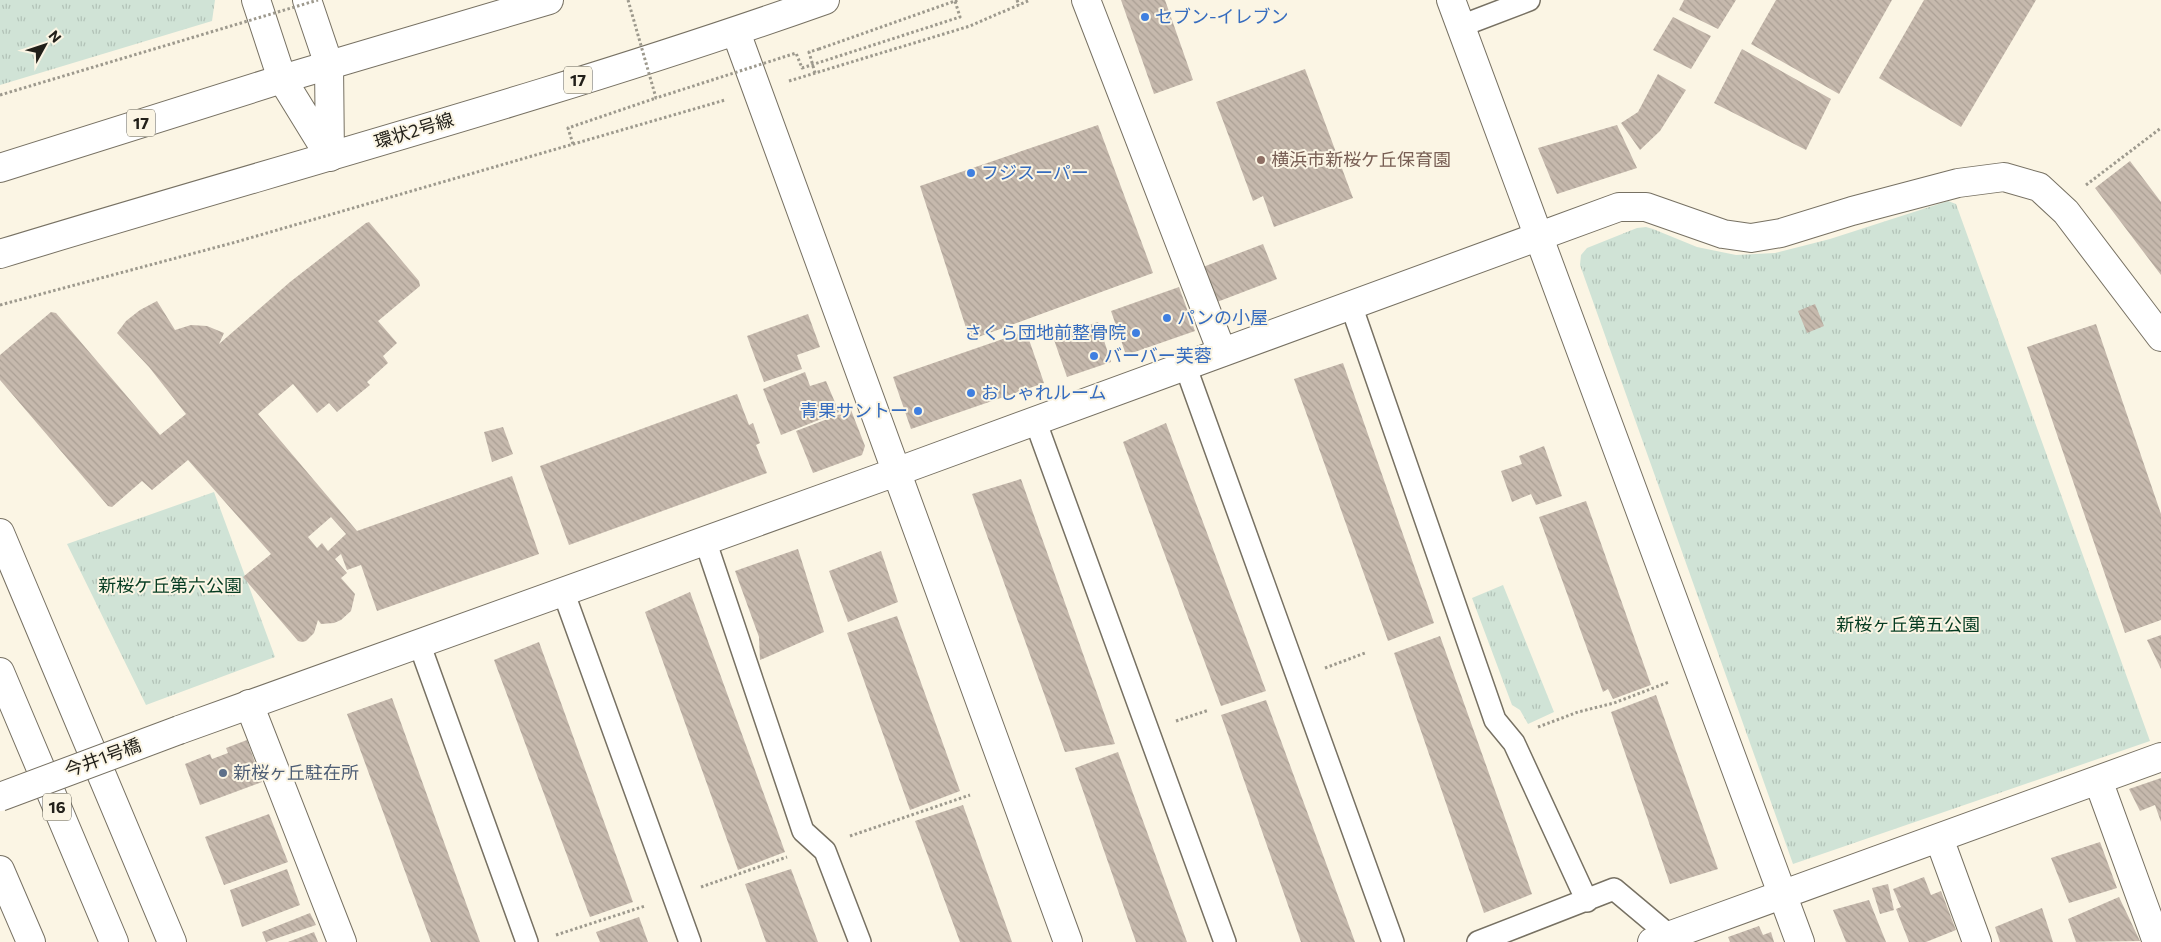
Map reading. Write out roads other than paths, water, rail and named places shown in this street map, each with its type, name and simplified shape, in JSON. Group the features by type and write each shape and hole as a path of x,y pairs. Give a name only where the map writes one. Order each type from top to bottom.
{"main road":[{"path":"256,0 282,79 330,157"},
{"path":"307,0 329,65 330,157"},
{"name":"17","path":"0,168 282,79 550,0"},
{"name":"環状2号線","path":"0,254 330,157 736,32 825,0"},
{"path":"1086,0 1222,352"},
{"path":"1451,0 1800,942"},
{"path":"736,32 1068,942"},
{"name":"今井1号橋","path":"0,797 249,704 896,472 1619,207 1646,208 1723,234 1751,238 1781,233 1852,211 1958,183 2004,177 2040,187 2066,212 2161,337"},
{"path":"0,533 172,942"},
{"path":"0,542 45,640"},
{"name":"16","path":"0,672 114,942"},
{"path":"249,704 342,942"},
{"path":"1661,939 2161,757"},
{"path":"2098,780 2157,942"},
{"path":"1939,838 1977,942"},
{"path":"0,870 30,942"}],"lane":[{"path":"1461,26 1529,0"},
{"path":"1351,305 1495,720 1514,743 1587,901"},
{"path":"1185,365 1393,942"},
{"path":"1035,420 1225,942"},
{"path":"705,540 803,831 825,851 860,942"},
{"path":"563,591 690,942"},
{"path":"419,643 527,942"},
{"path":"1478,942 1614,889 1661,939"}],"place":[{"name":"セブン-イレブン","path":"1145,17"},
{"name":"横浜市新桜ケ丘保育園","path":"1261,160"},
{"name":"フジスーパー","path":"971,173"},
{"name":"パンの小屋","path":"1167,318"},
{"name":"さくら団地前整骨院","path":"1136,333"},
{"name":"バーバー芙蓉","path":"1094,356"},
{"name":"おしゃれルーム","path":"971,393"},
{"name":"青果サントー","path":"918,411"},
{"name":"新桜ヶ丘駐在所","path":"223,773"}],"park label":[{"name":"新桜ケ丘第六公園","path":"170,586"},
{"name":"新桜ヶ丘第五公園","path":"1908,625"}]}
